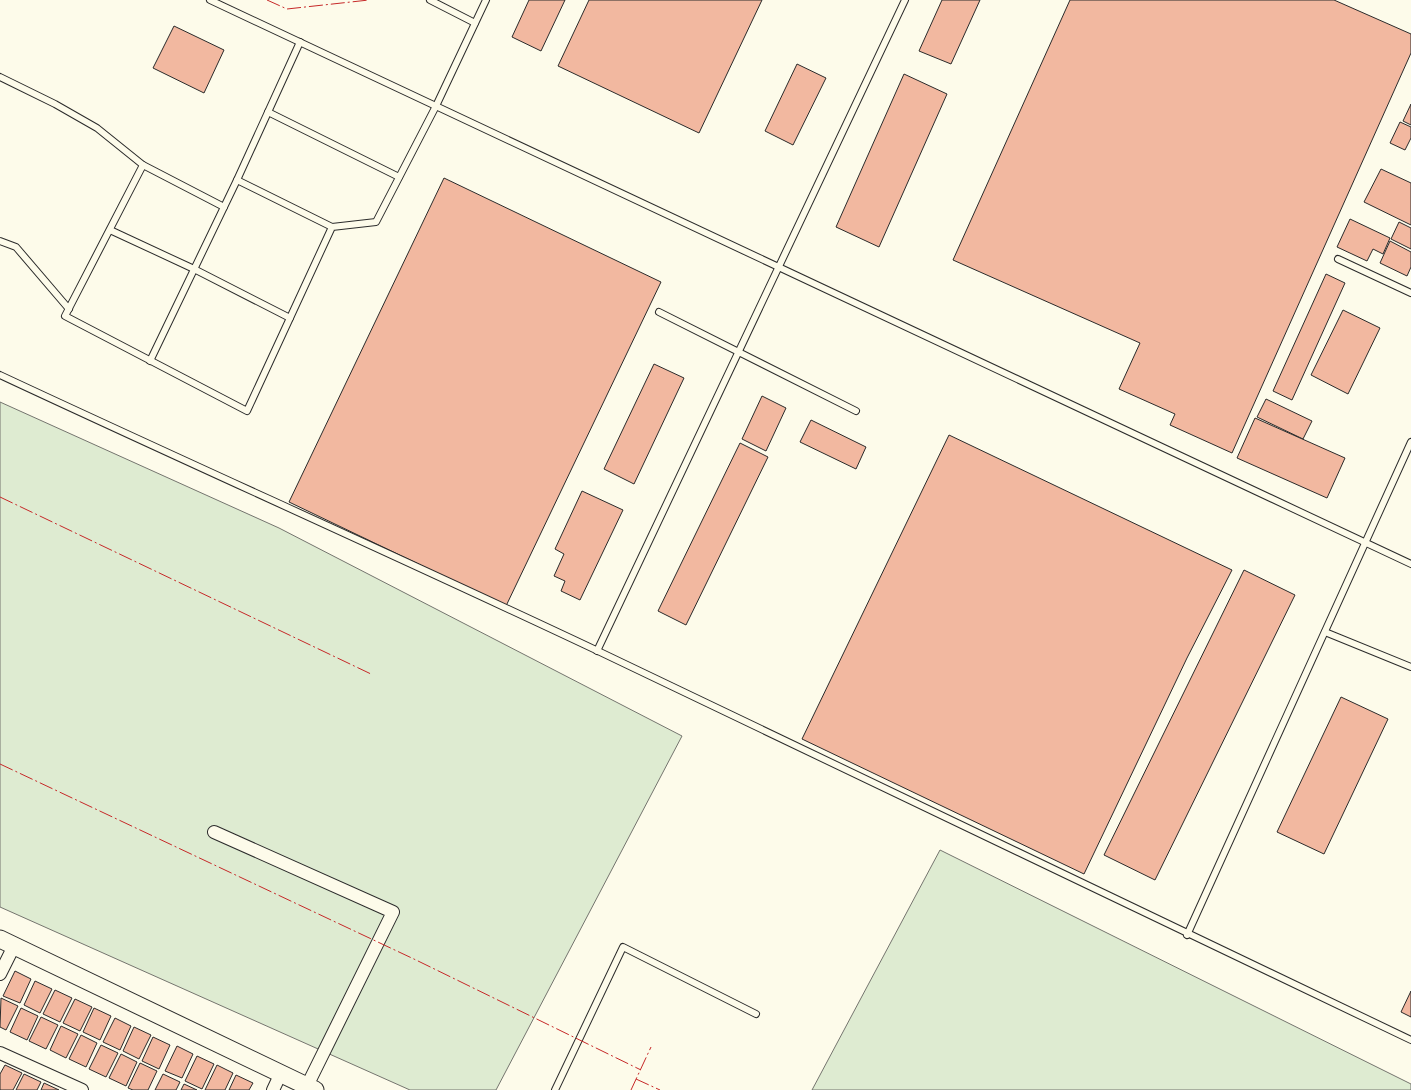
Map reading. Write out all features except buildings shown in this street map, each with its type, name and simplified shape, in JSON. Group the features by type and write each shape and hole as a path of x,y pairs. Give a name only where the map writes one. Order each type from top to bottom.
{"street":[{"path":"0,974 7,943 311,1088 393,912 214,832"},
{"path":"0,1053 82,1090"},
{"path":"273,1090 281,1074"}],"lane":[{"path":"210,0 1411,564"},
{"path":"430,0 475,23"},
{"path":"237,180 332,227 376,222 436,106 486,0"},
{"path":"597,651 905,0"},
{"path":"150,361 237,180 300,42"},
{"path":"0,77 55,104 97,128 143,165 224,207"},
{"path":"268,112 399,177"},
{"path":"143,165 65,316 247,411 332,227"},
{"path":"110,230 194,269 290,318"},
{"path":"0,241 16,248 69,309"},
{"path":"1338,259 1411,293"},
{"path":"659,312 856,411"},
{"path":"0,375 597,651 1187,935 1411,1040"},
{"path":"1187,935 1411,442"},
{"path":"1325,632 1411,667"},
{"path":"555,1090 623,947 756,1014"}],"green space":[{"path":"0,402 279,528 682,736 496,1090 410,1090 0,907"},
{"path":"940,850 1411,1084 1411,1090 812,1090"}],"power":[{"path":"267,0 287,9 369,0"},
{"path":"0,497 371,674"},
{"path":"0,764 416,960 641,1070"},
{"path":"631,1090 651,1047"},
{"path":"636,1079 660,1090"}]}
